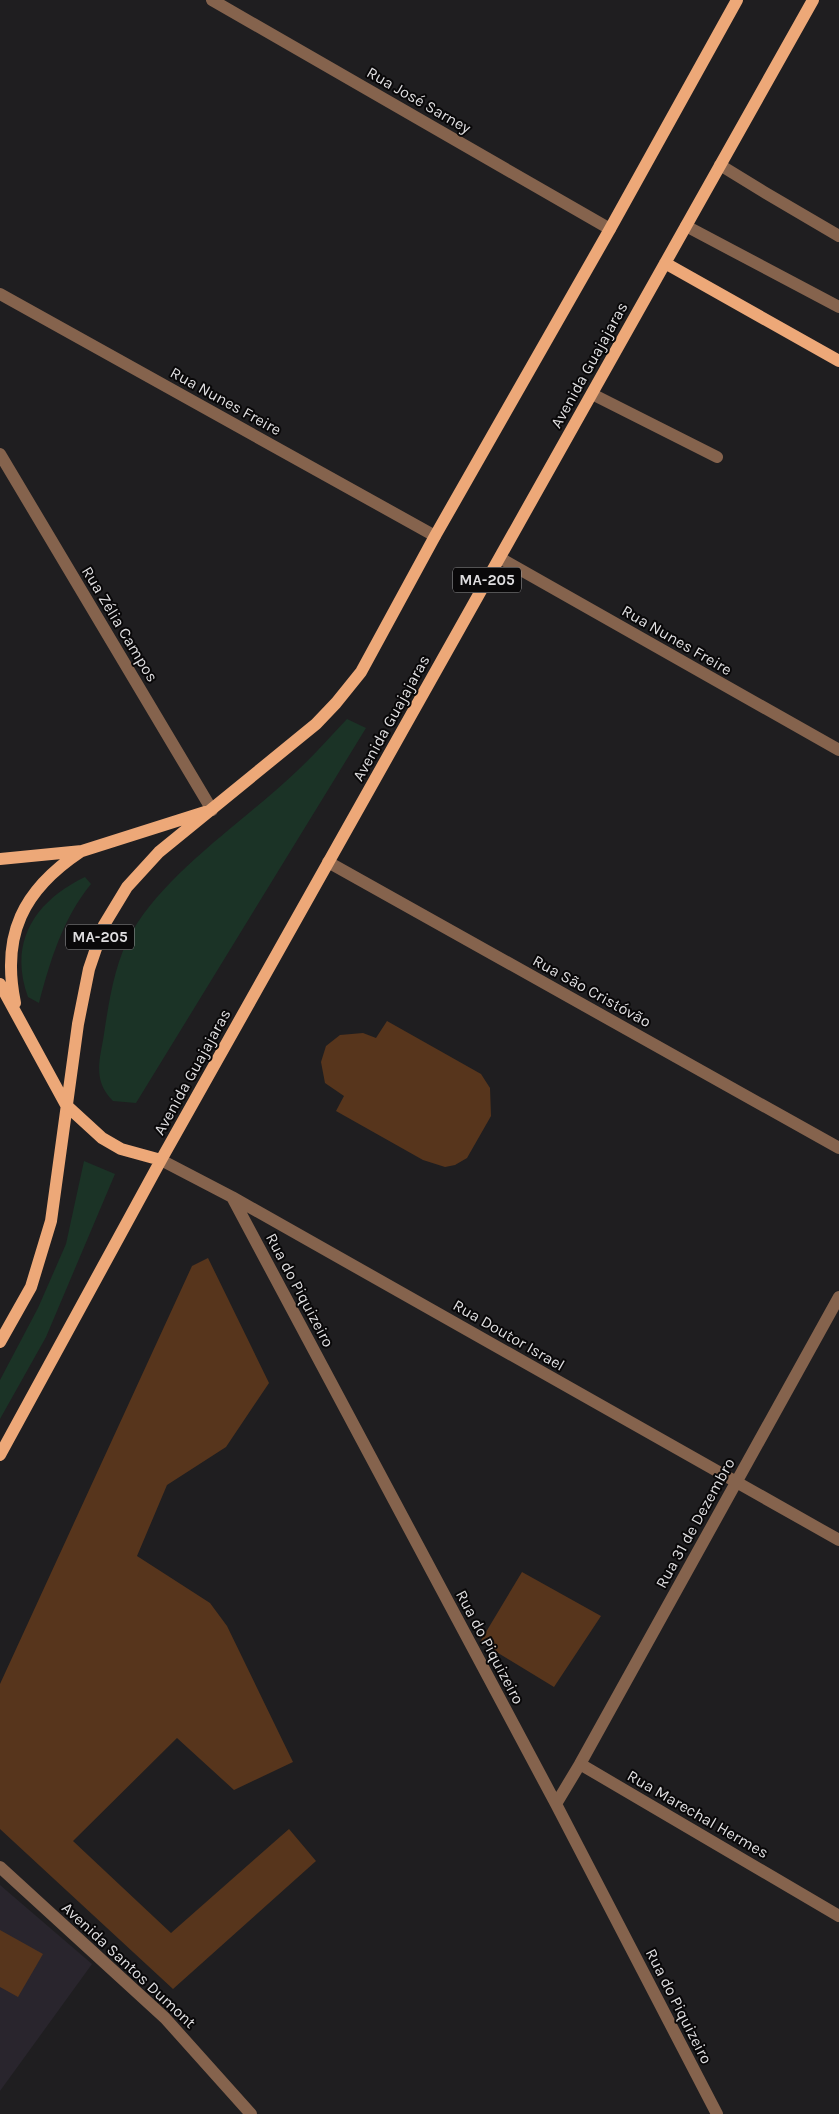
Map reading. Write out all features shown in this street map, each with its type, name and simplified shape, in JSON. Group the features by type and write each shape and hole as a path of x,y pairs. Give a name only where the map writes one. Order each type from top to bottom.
{"main road":[{"name":"MA-205","path":"0,1342 31,1288 51,1221 66,1105 89,969 104,925 127,887 159,852 316,724 336,704 361,672 738,0"},
{"name":"Avenida Guajajaras","path":"0,1455 161,1160 813,0"},
{"path":"665,263 839,361"},
{"name":"MA-205","path":"0,859 82,851 212,810"},
{"path":"17,1015 12,989 10,960 15,931 26,904 42,882 66,861 82,851"},
{"path":"0,984 66,1105 102,1138 121,1149 161,1160"}],"street":[{"name":"Rua José Sarney","path":"212,0 610,229"},
{"path":"720,165 839,236"},
{"path":"686,226 839,307"},
{"name":"Rua Nunes Freire","path":"0,294 436,536"},
{"path":"592,394 717,456"},
{"name":"Rua Zélia Campos","path":"0,454 212,810"},
{"name":"Rua Nunes Freire","path":"500,558 839,750"},
{"name":"Rua São Cristóvão","path":"328,862 839,1148"},
{"name":"Rua Doutor Israel","path":"161,1160 232,1197 839,1540"},
{"name":"Rua do Piquizeiro","path":"232,1197 556,1804 717,2114"},
{"name":"Rua 31 de Dezembro","path":"580,1764 839,1297"},
{"path":"556,1804 580,1764"},
{"name":"Rua Marechal Hermes","path":"580,1764 839,1916"},
{"name":"Avenida Santos Dumont","path":"0,1867 165,2018 251,2114"}],"shaded area":[{"path":"0,1885 92,1964 0,2091"}],"green space":[{"path":"347,719 366,728 136,1103 113,1101 102,1085 99,1069 108,1008 117,968 132,932 165,888 186,867 297,771"},
{"path":"85,877 91,884 81,897 65,926 53,956 39,1003 28,997 23,977 21,958 24,941 30,925 52,898"},
{"path":"84,1161 115,1174 46,1337 0,1419 0,1380 38,1308 66,1244"}],"building":[{"path":"387,1021 481,1074 490,1088 491,1116 467,1158 455,1165 445,1167 423,1160 336,1111 344,1096 325,1083 321,1062 326,1046 340,1035 363,1033 376,1038"},
{"path":"208,1258 269,1383 226,1447 167,1485 137,1556 210,1603 227,1626 293,1762 234,1790 177,1738 73,1841 171,1933 289,1829 316,1861 173,1989 0,1829 0,1684 192,1266"},
{"path":"522,1572 601,1616 554,1687 480,1642"},
{"path":"0,1930 43,1954 18,1997 0,1987"}]}
